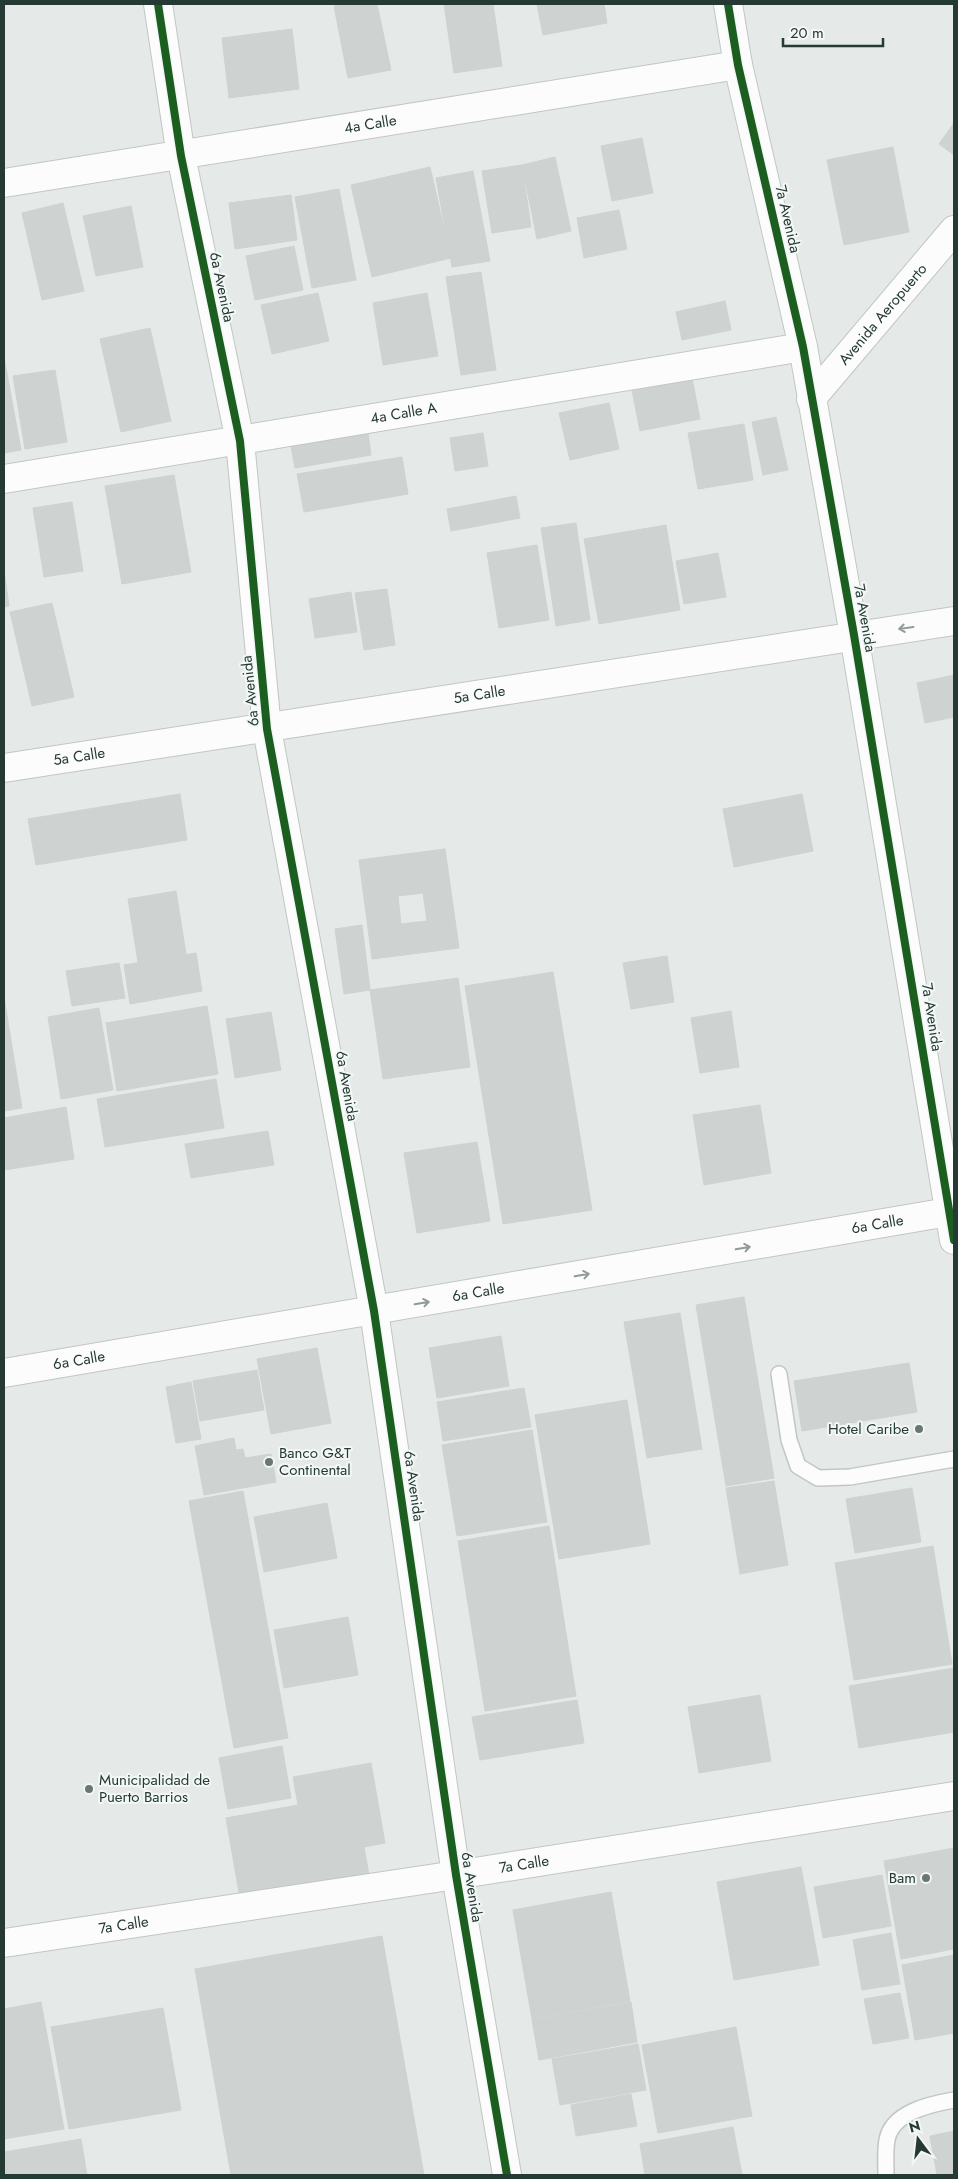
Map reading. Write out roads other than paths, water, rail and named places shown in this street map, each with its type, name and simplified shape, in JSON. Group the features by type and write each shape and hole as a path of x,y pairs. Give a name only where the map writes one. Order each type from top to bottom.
{"street":[{"name":"6a Avenida","path":"158,4 182,156 240,441 267,729 374,1311 456,1875 507,2175"},
{"name":"7a Avenida","path":"728,4 738,66 803,347 952,1212 954,1240"},
{"name":"4a Calle","path":"4,184 738,66"},
{"name":"Avenida Aeropuerto","path":"811,399 954,230"},
{"name":"4a Calle A","path":"4,479 803,347"},
{"name":"5a Calle","path":"4,768 267,729 854,635 954,621"},
{"name":"6a Calle","path":"4,1374 952,1212"},
{"name":"7a Calle","path":"4,1944 954,1796"}],"lane":[{"path":"779,1374 789,1440 798,1466 818,1478 850,1477 954,1459"},
{"path":"886,2175 887,2138 896,2121 915,2110 954,2100"}],"place":[{"name":"Hotel Caribe","path":"919,1429"},
{"name":"Banco G&T Continental","path":"269,1462"},
{"name":"Municipalidad de Puerto Barrios","path":"89,1789"},
{"name":"Bam","path":"926,1878"}]}
